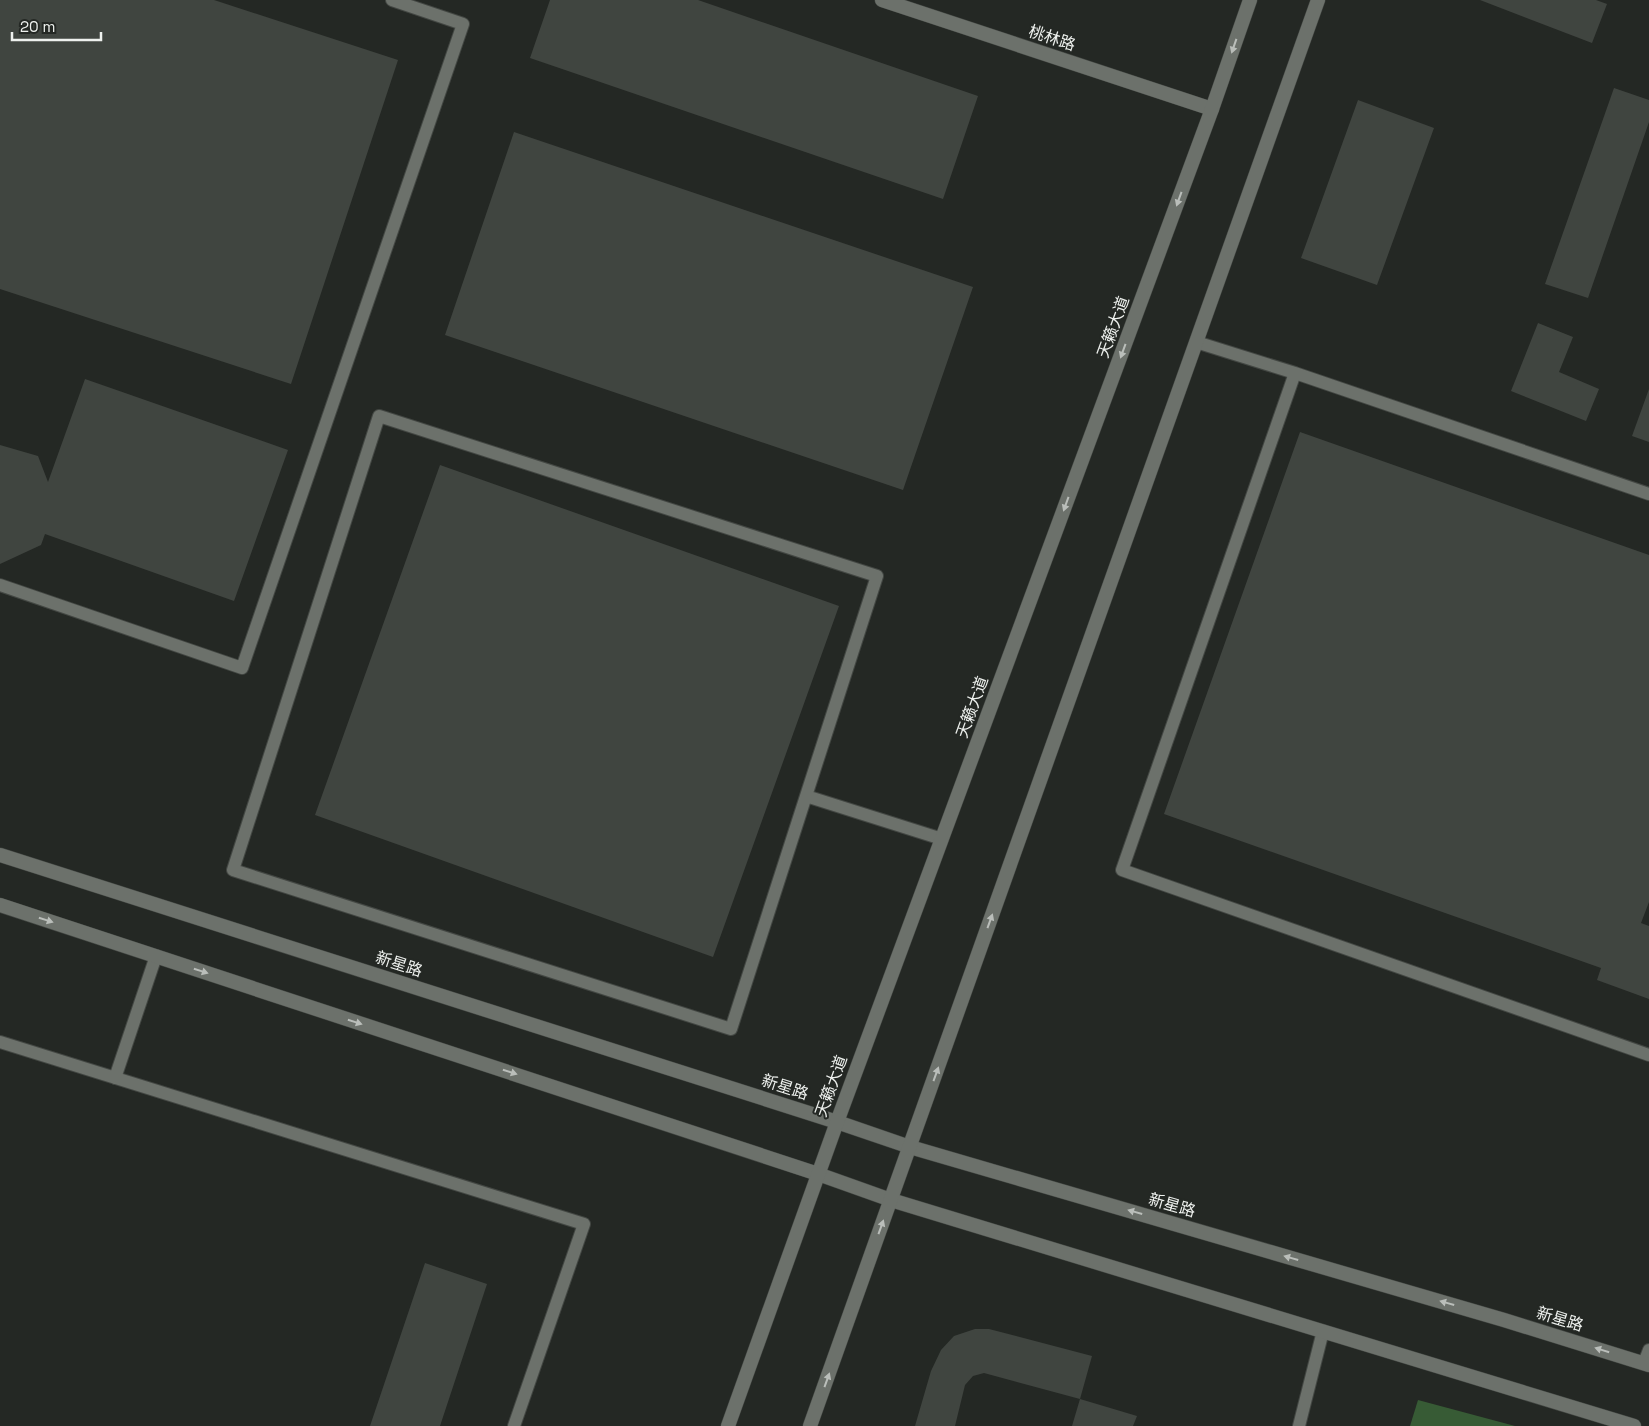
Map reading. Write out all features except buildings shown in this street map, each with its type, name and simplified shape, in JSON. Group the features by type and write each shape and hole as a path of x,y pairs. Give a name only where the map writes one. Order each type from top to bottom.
{"street":[{"name":"桃林路","path":"882,0 1212,109"},
{"name":"天籁大道","path":"728,1426 837,1122 1212,109 1250,0"},
{"path":"810,1426 1318,0"},
{"name":"新星路","path":"0,855 837,1122 910,1147 1504,1320 1647,1364"},
{"path":"0,905 818,1174 891,1200 1323,1331 1617,1423 1634,1426"}],"lane":[{"path":"0,585 242,668 463,24 392,0"},
{"path":"1196,342 1294,373 1649,494"},
{"path":"1294,373 1122,870 1649,1055"},
{"path":"379,416 878,576 806,796 731,1030 232,870 379,416"},
{"path":"806,796 942,839"},
{"path":"115,1078 156,956"},
{"path":"0,1042 584,1224 514,1426"},
{"path":"1299,1426 1323,1331"},
{"path":"1647,1364 1649,1350"}],"green space":[{"path":"1418,1400 1515,1426 1410,1426"}]}
